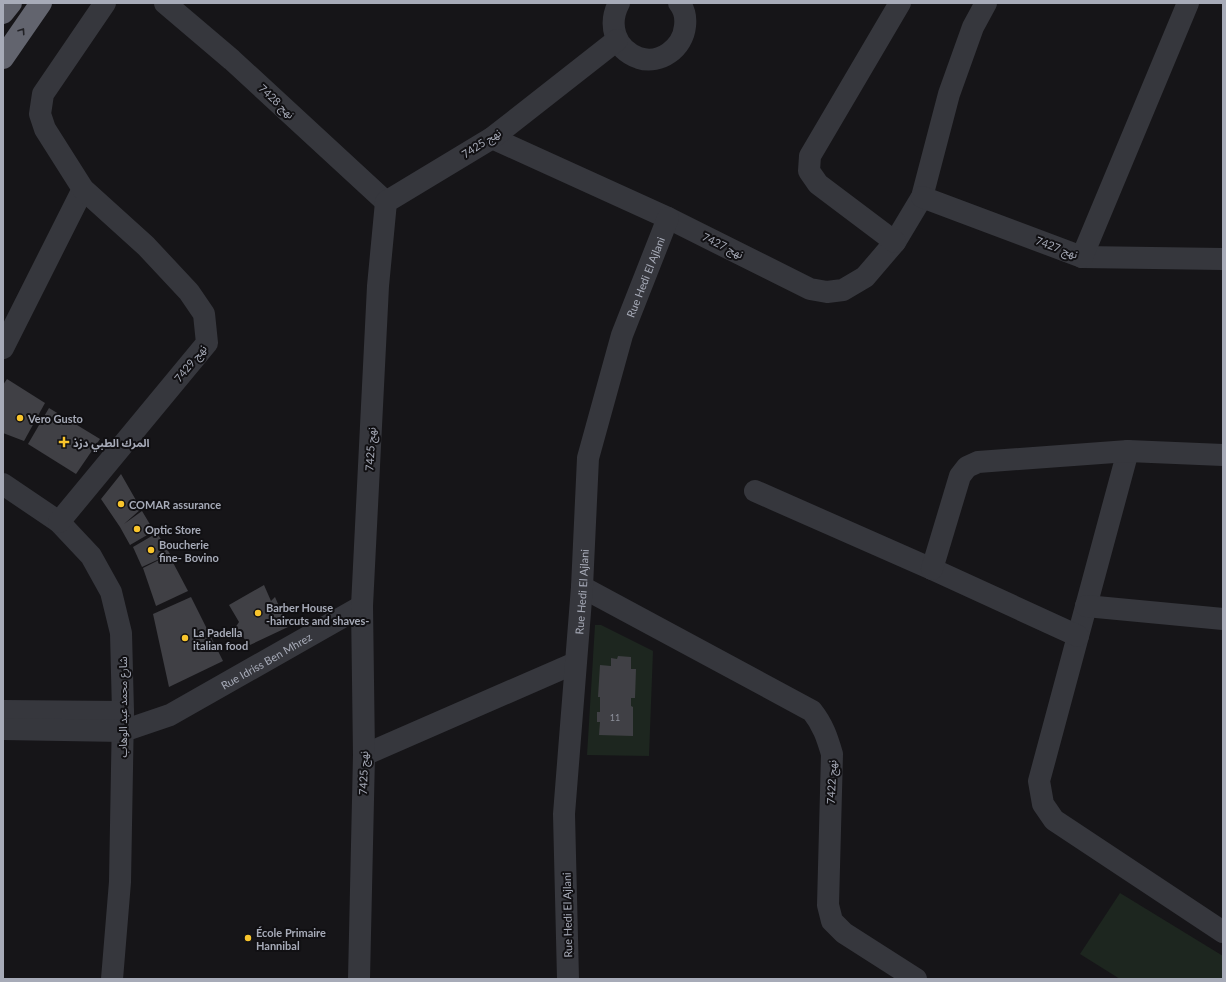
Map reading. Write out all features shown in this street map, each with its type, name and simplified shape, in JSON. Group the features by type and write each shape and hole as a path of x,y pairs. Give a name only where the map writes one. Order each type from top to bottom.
{"highway":[{"path":"3,13 11,3"},
{"path":"3,58 41,3"}],"street":[{"name":"نهج 7429","path":"59,522 207,343 204,314 189,292 146,246 83,189 45,129 40,114 43,94 104,3"},
{"name":"نهج 7428","path":"164,3 232,60 386,202"},
{"path":"619,3 614,12 613,27 616,40 626,51 639,58 653,59 667,55 678,46 684,33 686,19 679,3"},
{"path":"896,242 818,184 809,171 810,156 900,3"},
{"name":"نهج 7427","path":"492,138 668,218 810,289 827,292 843,290 865,277 896,242 922,197 949,94 973,27 986,3"},
{"path":"1082,257 1188,3"},
{"name":"نهج 7425","path":"358,979 364,755 362,606 378,286 386,202 492,138 616,40"},
{"path":"3,348 83,189"},
{"name":"نهج 7427","path":"922,197 1082,257 1223,259"},
{"name":"Rue Hedi El Ajlani","path":"568,979 564,814 582,587 588,458 622,335 668,218"},
{"path":"932,569 960,476 967,467 978,462 1128,451 1223,455"},
{"path":"1128,451 1040,781 1043,804 1054,820 1223,932"},
{"name":"شارع محمد عبد الوهاب","path":"3,484 59,522 91,556 111,592 121,633 123,721 120,882 112,979"},
{"path":"755,491 932,569 1078,636"},
{"name":"نهج 7422","path":"582,587 812,711 820,721 832,754 828,905 832,920 844,933 916,979"},
{"name":"Rue Idriss Ben Mhrez","path":"123,721 170,715 362,606"},
{"path":"1086,606 1223,619"},
{"path":"364,755 575,663"},
{"path":"3,711 123,721"},
{"path":"3,729 123,721"}],"shaded area":[{"path":"595,625 601,625 653,651 649,756 587,755"},
{"path":"1120,893 1223,956 1223,979 1120,979 1080,954"}],"building":[{"name":"Vero Gusto","path":"7,379 45,403 24,441 3,433 3,385"},
{"name":"المرك الطبي دزذ","path":"49,408 100,439 76,474 28,444"},
{"name":"COMAR assurance","path":"121,474 141,509 124,524 142,511 154,531 130,545 101,499"},
{"name":"Boucherie fine- Bovino","path":"157,533 170,554 142,567 133,547"},
{"path":"169,555 188,591 156,606 143,568"},
{"name":"Barber House -haircuts and shaves-","path":"264,585 271,601 275,597 288,627 250,645 235,628 239,622 229,605"},
{"name":"La Padella italian food","path":"191,597 223,661 169,687 153,614"},
{"path":"618,656 631,657 631,669 636,669 635,698 631,698 631,706 633,707 633,736 599,735 600,722 597,722 597,712 600,712 600,697 598,697 600,665 611,666 611,658 617,659"}],"place":[{"name":"Vero Gusto","path":"20,418"},
{"name":"المرك الطبي دزذ","path":"64,442"},
{"name":"COMAR assurance","path":"121,504"},
{"name":"Optic Store","path":"137,529"},
{"name":"Boucherie fine- Bovino","path":"151,550"},
{"name":"Barber House -haircuts and shaves-","path":"258,613"},
{"name":"La Padella italian food","path":"185,638"},
{"name":"École Primaire Hannibal","path":"248,938"}]}
